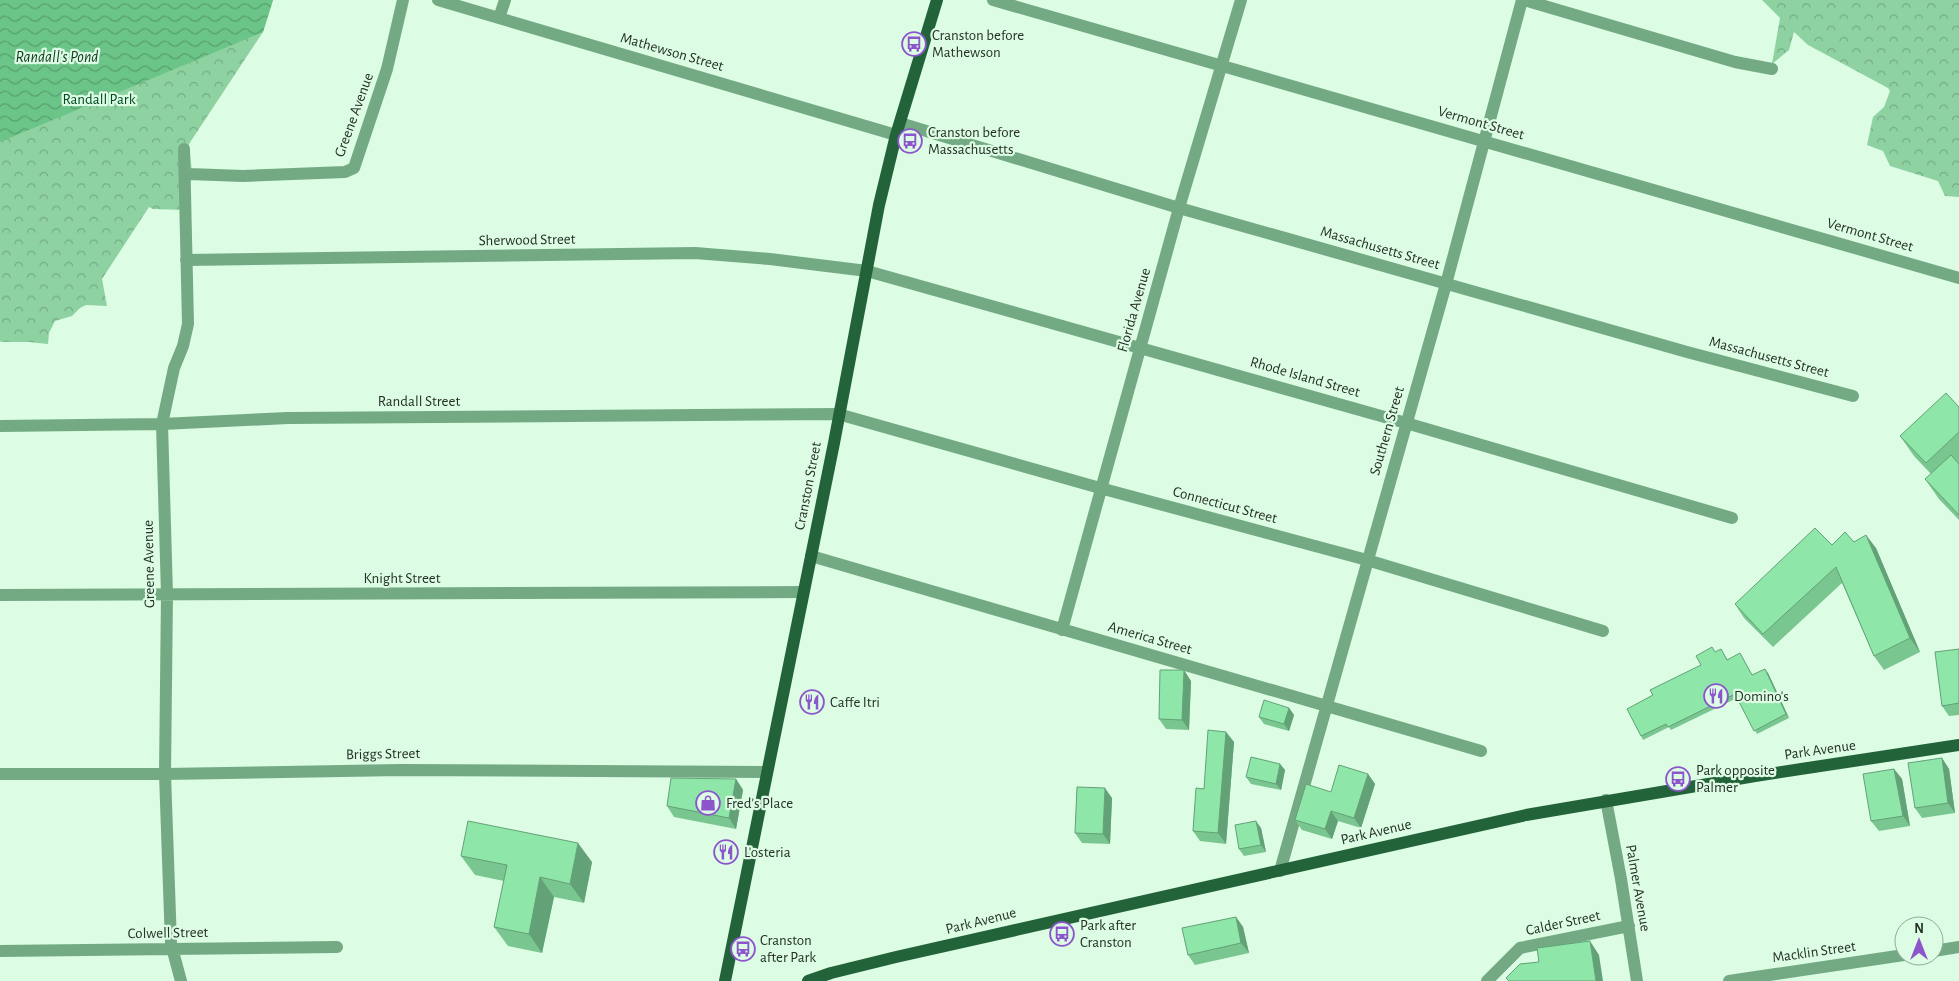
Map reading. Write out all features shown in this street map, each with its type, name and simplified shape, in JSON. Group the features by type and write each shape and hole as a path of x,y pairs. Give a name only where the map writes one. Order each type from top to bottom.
{"main road":[{"name":"Cranston Street","path":"725,981 811,556 879,205 898,129 937,0"},
{"name":"Park Avenue","path":"808,981 831,973 896,957 1460,829 1606,800 1959,745"}],"street":[{"name":"Greene Avenue","path":"189,174 243,176 345,172 354,168 387,69 403,0"},
{"name":"Mathewson Street","path":"438,0 898,129"},
{"path":"499,18 505,0"},
{"name":"Vermont Street","path":"993,0 1959,278"},
{"name":"Florida Avenue","path":"1062,630 1179,208 1240,0"},
{"path":"1523,0 1735,62 1772,69"},
{"name":"Southern Street","path":"1280,871 1446,284 1523,0"},
{"name":"Massachusetts Street","path":"898,129 1446,284 1853,396"},
{"name":"Greene Avenue","path":"181,981 172,949 165,774 166,594 162,424 174,368 183,346 188,324 184,149"},
{"name":"Sherwood Street","path":"186,260 695,253 770,259 867,271"},
{"name":"Rhode Island Street","path":"867,271 1406,423 1732,518"},
{"name":"Randall Street","path":"0,426 162,424 288,418 838,414"},
{"name":"Connecticut Street","path":"838,414 1100,488 1367,560 1603,632"},
{"name":"America Street","path":"811,556 1481,751"},
{"name":"Knight Street","path":"0,595 803,592"},
{"name":"Briggs Street","path":"0,774 165,774 401,770 767,772"},
{"name":"Palmer Avenue","path":"1606,800 1637,981"},
{"name":"Calder Street","path":"1487,981 1520,948 1629,926"},
{"name":"Colwell Street","path":"0,951 337,947"},
{"path":"1944,949 1959,947"},
{"name":"Macklin Street","path":"1729,981 1894,956"}],"green space":[{"name":"Randall Park","path":"0,0 273,0 263,32 189,144 192,173 185,210 153,209 149,207 102,279 107,306 86,305 72,316 55,321 49,333 48,344 0,341"},
{"path":"1762,0 1959,0 1959,197 1945,196 1938,181 1890,166 1883,151 1867,145 1873,117 1884,107 1890,91 1888,88 1808,45 1794,32 1789,50 1772,64 1780,18"}],"water":[{"name":"Randall's Pond","path":"0,0 273,0 263,32 0,142"}],"building":[{"path":"1946,393 1959,407 1959,432 1926,463 1900,436"},
{"path":"1951,455 1959,464 1959,515 1925,479"},
{"path":"1815,528 1832,545 1845,532 1854,542 1866,535 1910,638 1874,656 1836,567 1763,634 1735,604"},
{"name":"Domino's","path":"1712,647 1715,652 1721,649 1727,660 1740,653 1752,675 1765,669 1786,714 1754,731 1735,694 1668,727 1666,724 1641,736 1627,709 1653,695 1650,690 1701,665 1696,656"},
{"path":"1959,649 1959,703 1942,706 1935,652"},
{"path":"1160,670 1184,670 1182,720 1159,719"},
{"path":"1264,700 1289,708 1284,724 1259,717"},
{"path":"1208,730 1226,732 1218,833 1193,831 1196,788 1204,789"},
{"path":"1251,757 1280,764 1276,784 1246,777"},
{"path":"1942,758 1948,803 1915,808 1908,763"},
{"path":"1339,765 1368,774 1354,818 1331,811 1325,829 1295,820 1306,784 1331,792"},
{"path":"1894,769 1903,816 1871,821 1863,774"},
{"name":"Fred's Place","path":"671,778 736,779 729,818 667,806"},
{"path":"1077,787 1105,788 1103,834 1075,833"},
{"path":"468,821 578,843 570,884 540,877 529,934 494,927 507,865 461,856"},
{"path":"1256,821 1261,845 1239,849 1235,825"},
{"path":"1236,917 1241,943 1188,955 1182,928"},
{"path":"1590,941 1596,981 1509,981 1506,978 1520,964 1539,962 1537,948"}],"place":[{"name":"Cranston before Mathewson","path":"914,44"},
{"name":"Cranston before Massachusetts","path":"910,141"},
{"name":"Domino's","path":"1716,696"},
{"name":"Caffe Itri","path":"812,702"},
{"name":"Park opposite Palmer","path":"1678,779"},
{"name":"Fred's Place","path":"708,803"},
{"name":"L'osteria","path":"726,852"},
{"name":"Park after Cranston","path":"1062,934"},
{"name":"Cranston after Park","path":"743,949"}]}
